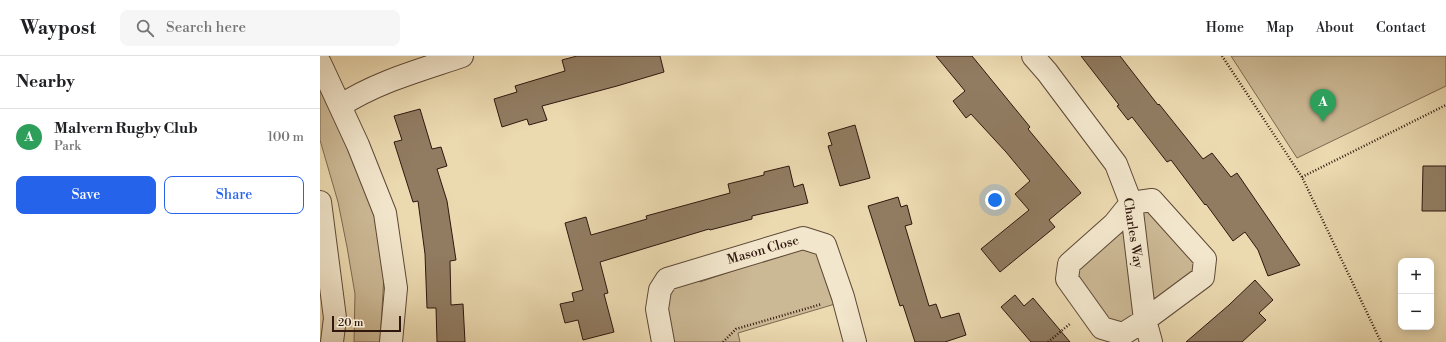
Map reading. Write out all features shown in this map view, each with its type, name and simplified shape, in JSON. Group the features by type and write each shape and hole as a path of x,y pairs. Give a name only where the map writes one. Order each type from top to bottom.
{"street":[{"path":"340,106 356,96 403,76 462,56"},
{"name":"Charles Way","path":"1033,56 1047,72 1116,164 1130,202 1145,320 1151,342"},
{"path":"320,63 358,145 385,213 396,288 390,342"},
{"path":"1152,200 1205,259 1203,277 1145,320 1123,334 1102,328 1089,308 1067,279 1069,264 1114,224 1130,202 1152,200"},
{"path":"320,202 335,318 332,342"},
{"name":"Mason Close","path":"663,342 657,309 660,290 667,279 804,238 825,245 843,298 855,342"}],"path":[{"path":"1222,56 1302,177 1381,342"},
{"path":"1302,177 1446,105"},
{"path":"723,342 736,329 843,298"},
{"path":"1048,342 1089,308"}],"shaded area":[{"path":"1231,56 1446,56 1446,86 1297,158"},
{"path":"320,81 372,202 384,276 380,342 354,342 355,294 338,202 320,140"},
{"path":"1142,208 1148,208 1197,265 1197,271 1159,300 1152,297"},
{"path":"1120,233 1123,233 1126,236 1135,310 1133,317 1118,325 1110,321 1077,282 1076,270"},
{"path":"810,249 819,256 835,304 738,333 740,342 670,342 666,290 696,277 700,282 777,256 778,250"}],"building":[{"path":"577,56 660,56 664,72 542,106 547,120 529,125 527,119 502,127 494,99 517,92 515,86 565,71 562,60"},
{"path":"936,56 972,56 1030,127 1028,129 1081,193 1049,220 1055,227 1000,272 981,249 1029,210 1015,194 1030,181 971,114 966,118 953,101 965,91"},
{"path":"1081,56 1120,56 1203,159 1212,153 1231,177 1237,173 1300,265 1268,276 1258,250 1245,232 1233,241 1171,160 1167,162 1132,117 1128,120 1117,106 1119,105"},
{"path":"420,109 432,149 441,147 447,166 437,169 447,201 456,260 450,261 451,305 463,304 465,342 437,342 436,308 427,308 425,254 418,201 413,202 394,142 402,140 394,116"},
{"path":"855,125 870,178 840,186 828,146 832,145 828,133"},
{"path":"789,166 794,187 803,184 808,203 752,216 752,219 710,230 709,229 600,262 608,293 604,294 614,332 583,340 578,320 565,323 560,304 574,301 572,293 583,290 565,223 586,217 591,235 647,219 646,216 730,193 728,184 764,175 764,172"},
{"path":"1423,166 1446,166 1446,211 1422,211"},
{"path":"898,197 901,207 907,205 912,224 905,226 929,306 936,304 941,318 959,313 966,335 945,342 915,342 903,305 900,306 868,206"},
{"path":"1255,280 1273,300 1259,313 1266,320 1242,342 1186,342 1229,305"},
{"path":"1015,295 1024,306 1033,298 1070,342 1031,342 1001,307"}],"place":[{"name":"Malvern Rugby Club","path":"1323,122"}]}
